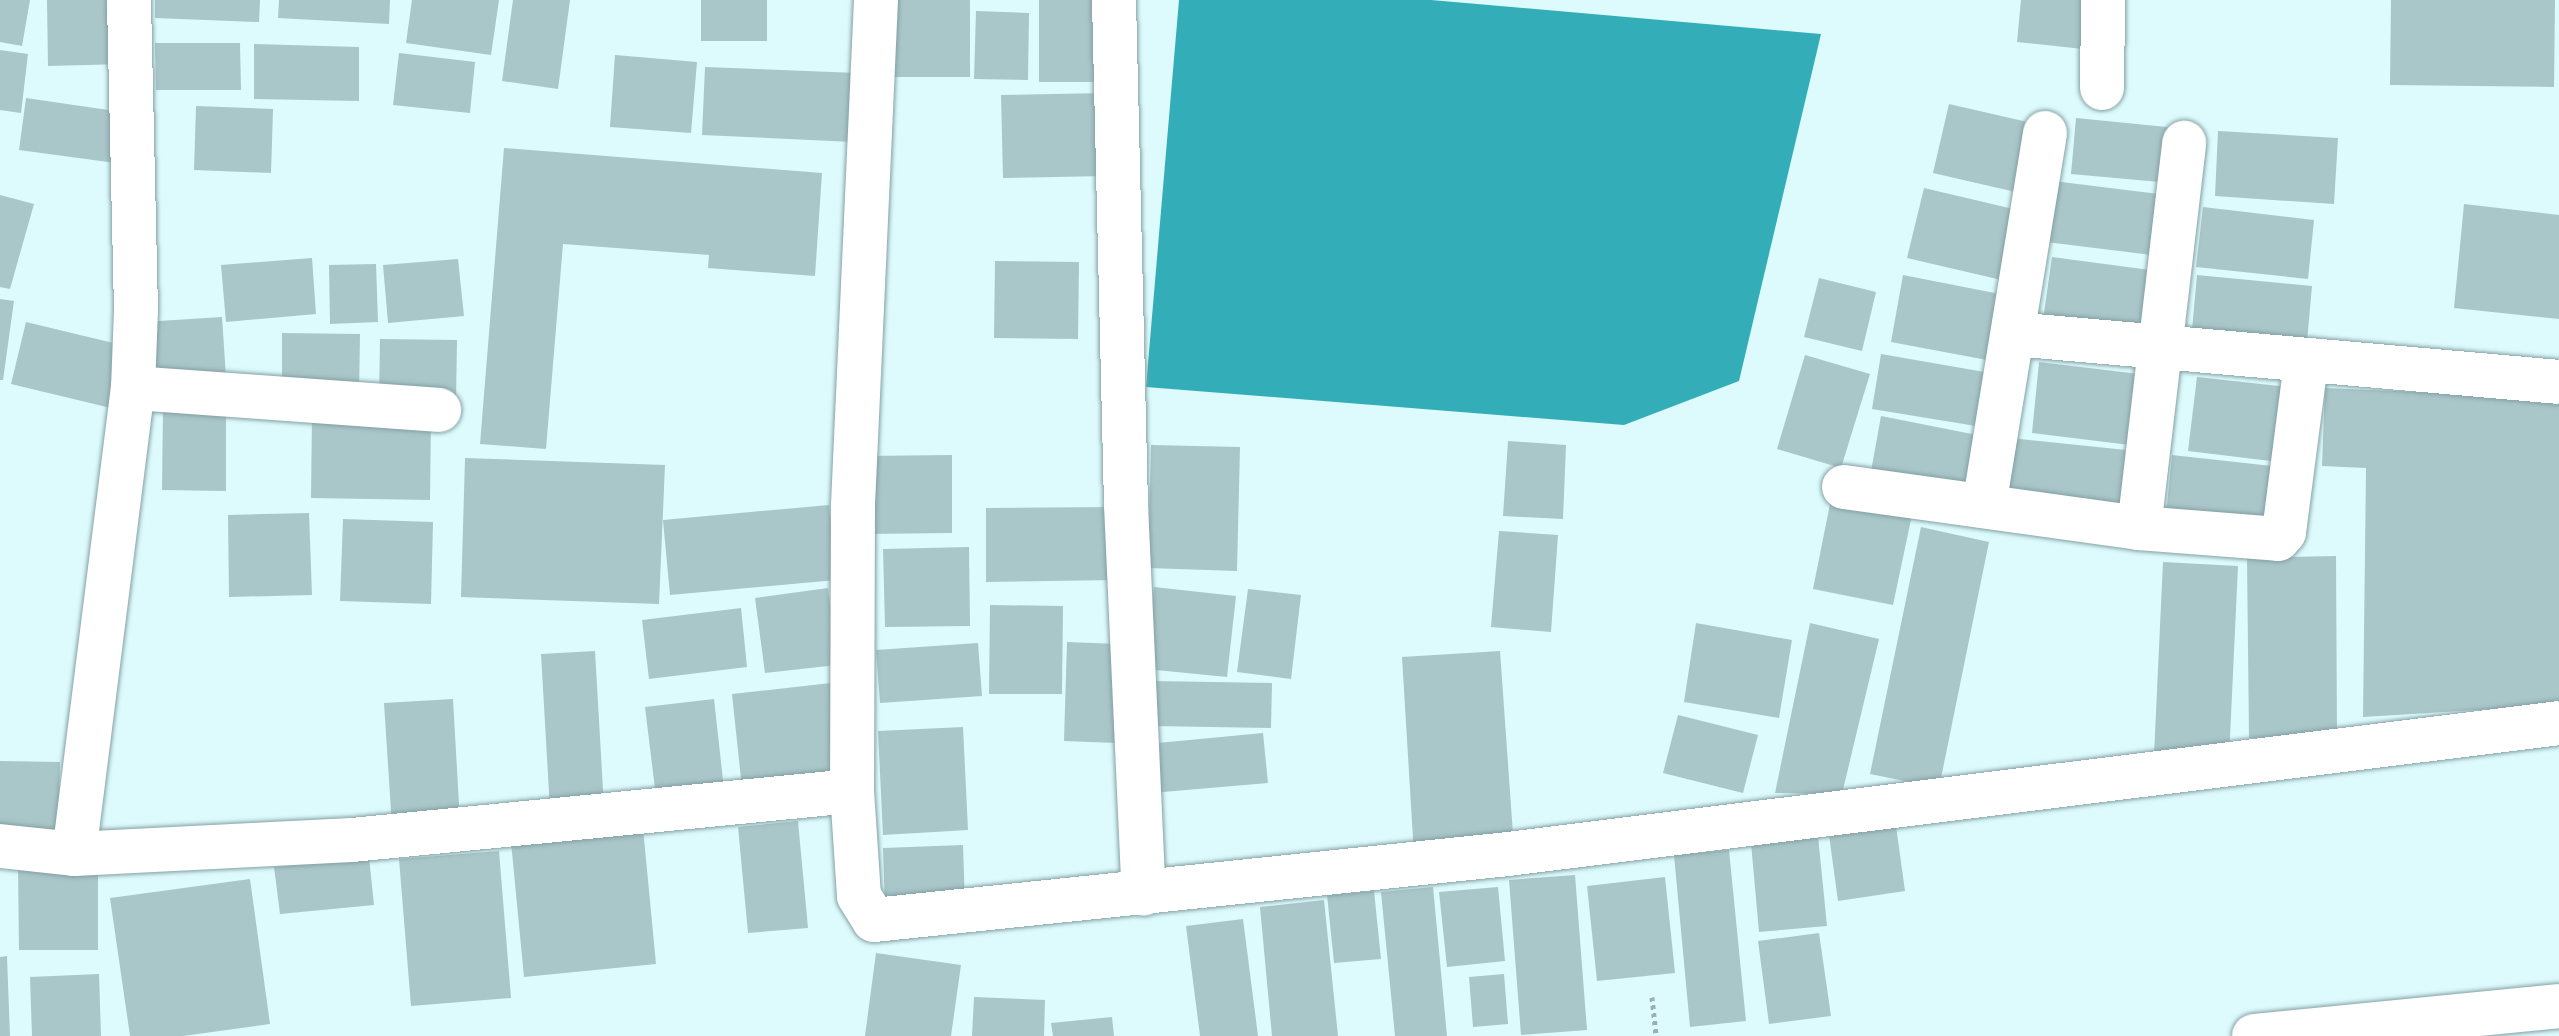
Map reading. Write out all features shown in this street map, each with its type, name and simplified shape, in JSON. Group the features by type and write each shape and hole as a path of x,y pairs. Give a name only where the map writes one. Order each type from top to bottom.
{"street":[{"path":"74,854 133,388 136,310 129,0"},
{"path":"876,0 853,505 852,791 859,896 874,920 1508,854 2559,723"},
{"path":"1114,0 1126,505 1144,894"},
{"path":"2102,88 2103,0"},
{"path":"1984,506 2045,133"},
{"path":"2139,528 2184,143"},
{"path":"2013,334 2306,363 2559,382"},
{"path":"1844,487 2139,528 2278,539 2284,532 2306,363"},
{"path":"133,388 439,410"},
{"path":"0,846 74,854 352,840 852,791"},
{"path":"2254,1036 2559,1006"}],"path":[{"path":"1652,997 1656,1036"}],"water":[{"path":"1179,0 1431,0 1821,34 1739,381 1624,425 1146,387"}],"building":[{"path":"0,0 30,0 22,46 0,42"},
{"path":"47,0 123,0 125,64 48,66"},
{"path":"155,0 260,0 259,22 155,18"},
{"path":"279,0 390,0 389,24 278,18"},
{"path":"412,0 499,0 491,55 406,43"},
{"path":"513,0 570,0 558,89 502,81"},
{"path":"701,0 767,0 767,41 701,41"},
{"path":"889,0 970,0 970,77 888,77"},
{"path":"1039,0 1105,0 1104,82 1039,82"},
{"path":"2021,0 2087,0 2083,49 2017,42"},
{"path":"2391,0 2555,0 2554,87 2390,85"},
{"path":"976,11 1029,13 1028,80 974,79"},
{"path":"155,43 240,43 241,90 156,90"},
{"path":"254,44 359,47 359,101 254,99"},
{"path":"0,50 28,54 21,113 0,110"},
{"path":"399,53 475,62 470,113 393,105"},
{"path":"615,55 697,62 691,133 610,127"},
{"path":"705,67 857,73 853,142 702,135"},
{"path":"1105,93 1106,176 1003,178 1001,95"},
{"path":"26,98 129,113 123,164 19,150"},
{"path":"1949,104 2036,124 2020,193 1933,173"},
{"path":"196,106 273,109 271,173 194,170"},
{"path":"2076,118 2177,128 2171,183 2071,174"},
{"path":"2218,131 2338,138 2334,204 2215,196"},
{"path":"504,148 822,173 815,276 708,268 709,255 563,244 546,449 480,444"},
{"path":"2045,180 2167,195 2160,256 2038,241"},
{"path":"1924,188 2026,212 2010,282 1907,258"},
{"path":"0,195 34,204 10,289 0,287"},
{"path":"2464,204 2559,215 2559,319 2454,308"},
{"path":"2203,207 2314,220 2308,279 2196,267"},
{"path":"2052,257 2165,272 2156,342 2042,327"},
{"path":"312,258 316,314 226,322 221,265"},
{"path":"458,259 464,316 388,323 383,265"},
{"path":"995,261 1079,262 1078,339 994,338"},
{"path":"376,264 378,322 330,324 329,265"},
{"path":"1903,275 2015,297 2003,363 1891,342"},
{"path":"2197,275 2312,286 2306,353 2191,341"},
{"path":"1819,278 1876,292 1862,351 1804,337"},
{"path":"0,299 14,301 3,380 0,380"},
{"path":"222,317 226,377 148,383 143,322"},
{"path":"26,322 130,347 115,409 11,384"},
{"path":"282,333 360,334 359,395 282,394"},
{"path":"380,339 457,340 456,402 379,401"},
{"path":"1881,354 1996,374 1988,428 1872,409"},
{"path":"1805,355 1870,374 1841,468 1777,449"},
{"path":"2039,362 2147,375 2138,446 2032,433"},
{"path":"2197,377 2296,388 2287,463 2188,451"},
{"path":"2325,388 2559,398 2559,705 2363,717 2366,468 2322,466"},
{"path":"163,407 226,408 226,491 162,490"},
{"path":"312,414 431,416 430,500 311,498"},
{"path":"1881,416 1987,437 1974,498 1870,477"},
{"path":"2010,438 2126,450 2119,513 2003,500"},
{"path":"1508,441 1566,445 1563,519 1503,516"},
{"path":"1151,445 1240,447 1237,571 1148,568"},
{"path":"952,455 952,533 865,534 864,456"},
{"path":"2172,455 2281,467 2274,536 2165,525"},
{"path":"465,458 665,465 659,604 461,597"},
{"path":"1831,499 1912,515 1893,605 1813,589"},
{"path":"829,505 836,580 670,595 663,520"},
{"path":"1114,507 1115,580 986,582 986,508"},
{"path":"309,513 312,595 229,597 228,515"},
{"path":"343,519 433,522 431,604 340,601"},
{"path":"1921,527 1989,542 1939,788 1870,774"},
{"path":"1499,531 1558,535 1551,632 1491,627"},
{"path":"969,547 970,626 885,627 883,549"},
{"path":"2336,556 2337,737 2249,738 2247,558"},
{"path":"2163,562 2238,566 2229,759 2154,755"},
{"path":"1154,587 1236,596 1227,677 1146,669"},
{"path":"828,588 837,665 765,673 755,598"},
{"path":"1248,589 1301,595 1291,679 1237,672"},
{"path":"990,605 1063,606 1062,694 989,694"},
{"path":"741,608 747,667 649,679 642,620"},
{"path":"1696,623 1792,640 1779,718 1684,702"},
{"path":"1810,623 1879,639 1842,794 1775,793"},
{"path":"1067,642 1119,644 1116,743 1064,741"},
{"path":"978,643 982,696 880,703 876,650"},
{"path":"595,651 604,807 550,810 541,654"},
{"path":"1500,651 1514,848 1414,855 1402,657"},
{"path":"1153,681 1272,683 1271,728 1152,726"},
{"path":"831,683 841,777 742,788 732,694"},
{"path":"453,699 460,822 392,826 384,703"},
{"path":"714,699 724,789 656,797 645,707"},
{"path":"1678,715 1758,735 1743,793 1663,773"},
{"path":"963,727 968,830 883,835 878,731"},
{"path":"1263,733 1268,783 1151,793 1147,744"},
{"path":"0,761 60,762 58,834 0,832"},
{"path":"798,821 808,928 748,933 738,827"},
{"path":"1896,826 1905,891 1838,901 1829,835"},
{"path":"643,828 656,964 524,977 511,842"},
{"path":"1818,836 1827,926 1759,932 1751,843"},
{"path":"963,845 965,905 885,907 883,848"},
{"path":"1729,850 1746,1021 1690,1027 1674,855"},
{"path":"499,851 511,998 411,1006 399,859"},
{"path":"369,857 374,905 280,914 274,867"},
{"path":"98,864 98,950 19,950 18,865"},
{"path":"1575,875 1587,1030 1521,1035 1509,880"},
{"path":"1665,877 1675,973 1597,981 1587,886"},
{"path":"250,879 270,1024 183,1036 130,1036 110,898"},
{"path":"1433,887 1447,1036 1395,1036 1381,892"},
{"path":"1498,887 1505,961 1447,967 1439,892"},
{"path":"1374,891 1381,959 1334,963 1327,895"},
{"path":"1324,900 1338,1036 1272,1036 1260,907"},
{"path":"1243,919 1258,1036 1200,1036 1186,926"},
{"path":"1819,933 1831,1016 1769,1024 1758,941"},
{"path":"876,953 961,965 951,1036 865,1036"},
{"path":"7,956 10,1036 0,1036 0,957"},
{"path":"99,974 101,1036 32,1036 30,977"},
{"path":"1504,974 1508,1024 1473,1027 1469,977"},
{"path":"974,997 1045,1000 1044,1036 972,1036"},
{"path":"1112,1017 1114,1036 1053,1036 1051,1023"}]}
